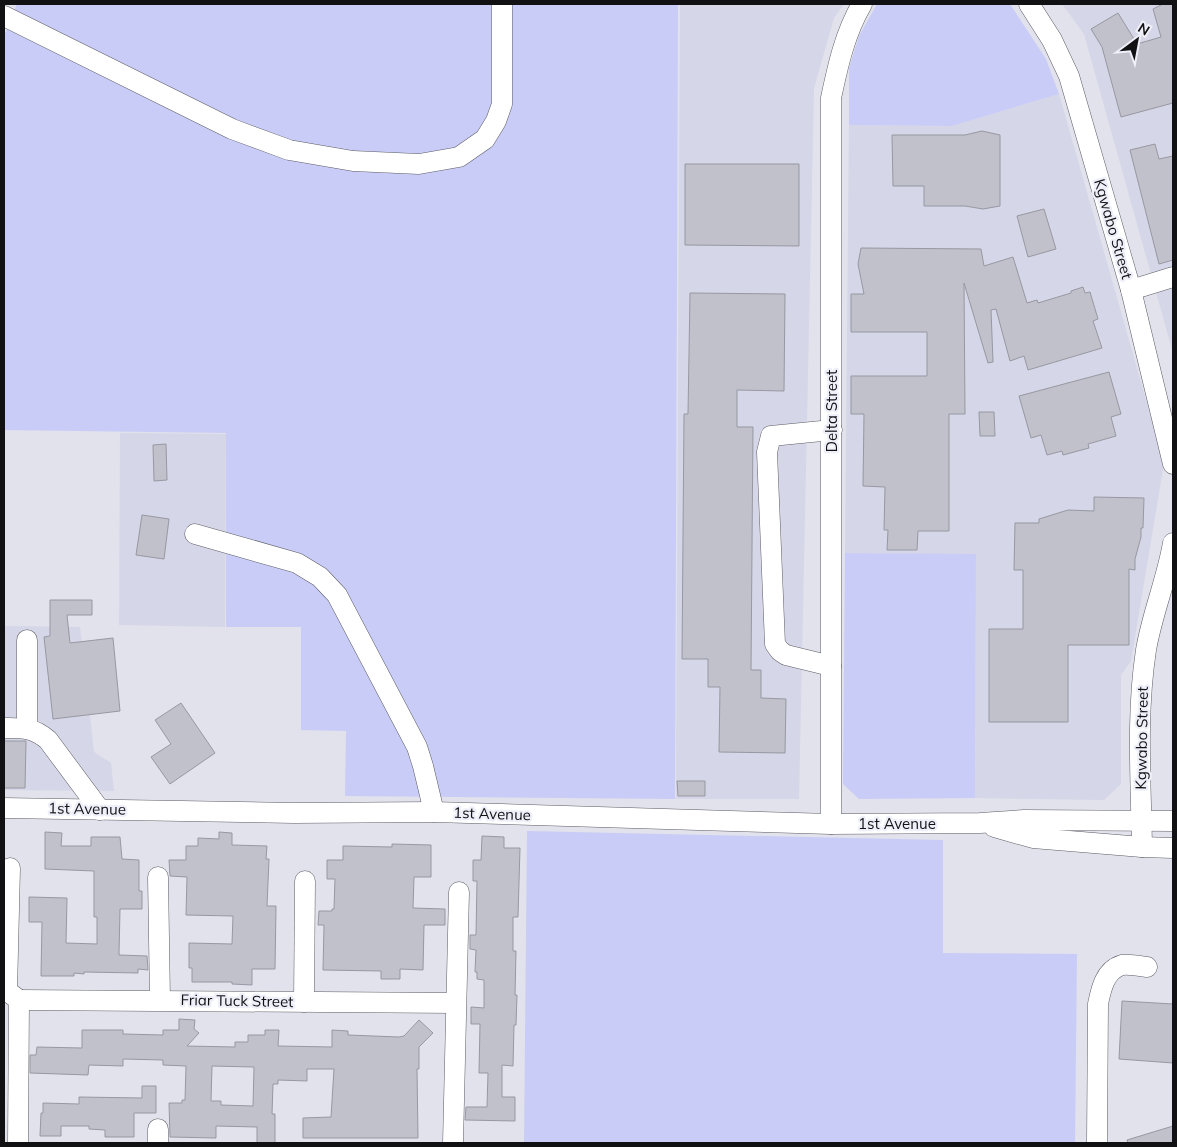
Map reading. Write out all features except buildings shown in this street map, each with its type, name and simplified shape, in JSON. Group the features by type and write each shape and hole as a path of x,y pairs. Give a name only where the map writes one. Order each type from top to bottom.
{"street":[{"path":"4,16 232,129 289,150 353,161 419,164 459,157 485,139 496,121 502,104 502,4"},
{"name":"Delta Street","path":"831,824 831,98 845,37 862,4"},
{"name":"Kgwabo Street","path":"1029,4 1052,40 1069,76 1131,290 1173,464"},
{"path":"1131,290 1173,277"},
{"path":"831,666 786,655 775,644 767,452 771,436 832,430"},
{"path":"195,534 297,563 320,577 337,595 417,747 434,812"},
{"name":"Kgwabo Street","path":"1142,847 1140,700 1146,649 1172,553"},
{"path":"27,640 27,728"},
{"path":"4,728 27,728 40,733 48,740 100,810"},
{"name":"1st Avenue","path":"4,808 294,813 434,812 831,824 980,823 1024,820 1173,821"},
{"name":"1st Avenue","path":"980,823 1033,838 1173,848"},
{"path":"10,868 7,991 19,1000 18,1143"},
{"path":"158,877 160,1000"},
{"path":"304,1002 305,881"},
{"path":"453,1143 459,892"},
{"path":"1097,1143 1098,1004 1102,985 1110,973 1123,965 1147,967"},
{"name":"Friar Tuck Street","path":"19,1000 455,1003"}],"shaded area":[{"path":"17,4 678,4 675,799 345,796 346,731 301,730 301,627 226,627 226,433 4,430 4,36"},
{"path":"680,4 844,4 834,18 814,88 799,799 676,799"},
{"path":"877,4 1010,4 1046,59 1059,94 952,126 849,125 849,68 859,36"},
{"path":"1062,4 1173,4 1173,353 1084,34"},
{"path":"1059,94 1164,463 1131,661 1121,675 1121,784 1104,800 975,798 976,555 845,553 849,125 952,126"},
{"path":"120,433 226,434 225,627 119,625"},
{"path":"845,553 976,554 975,798 859,799 843,784"},
{"path":"4,626 80,627 94,752 111,763 114,791 4,790"},
{"path":"527,831 943,840 943,953 1077,954 1075,1143 524,1143"}]}
